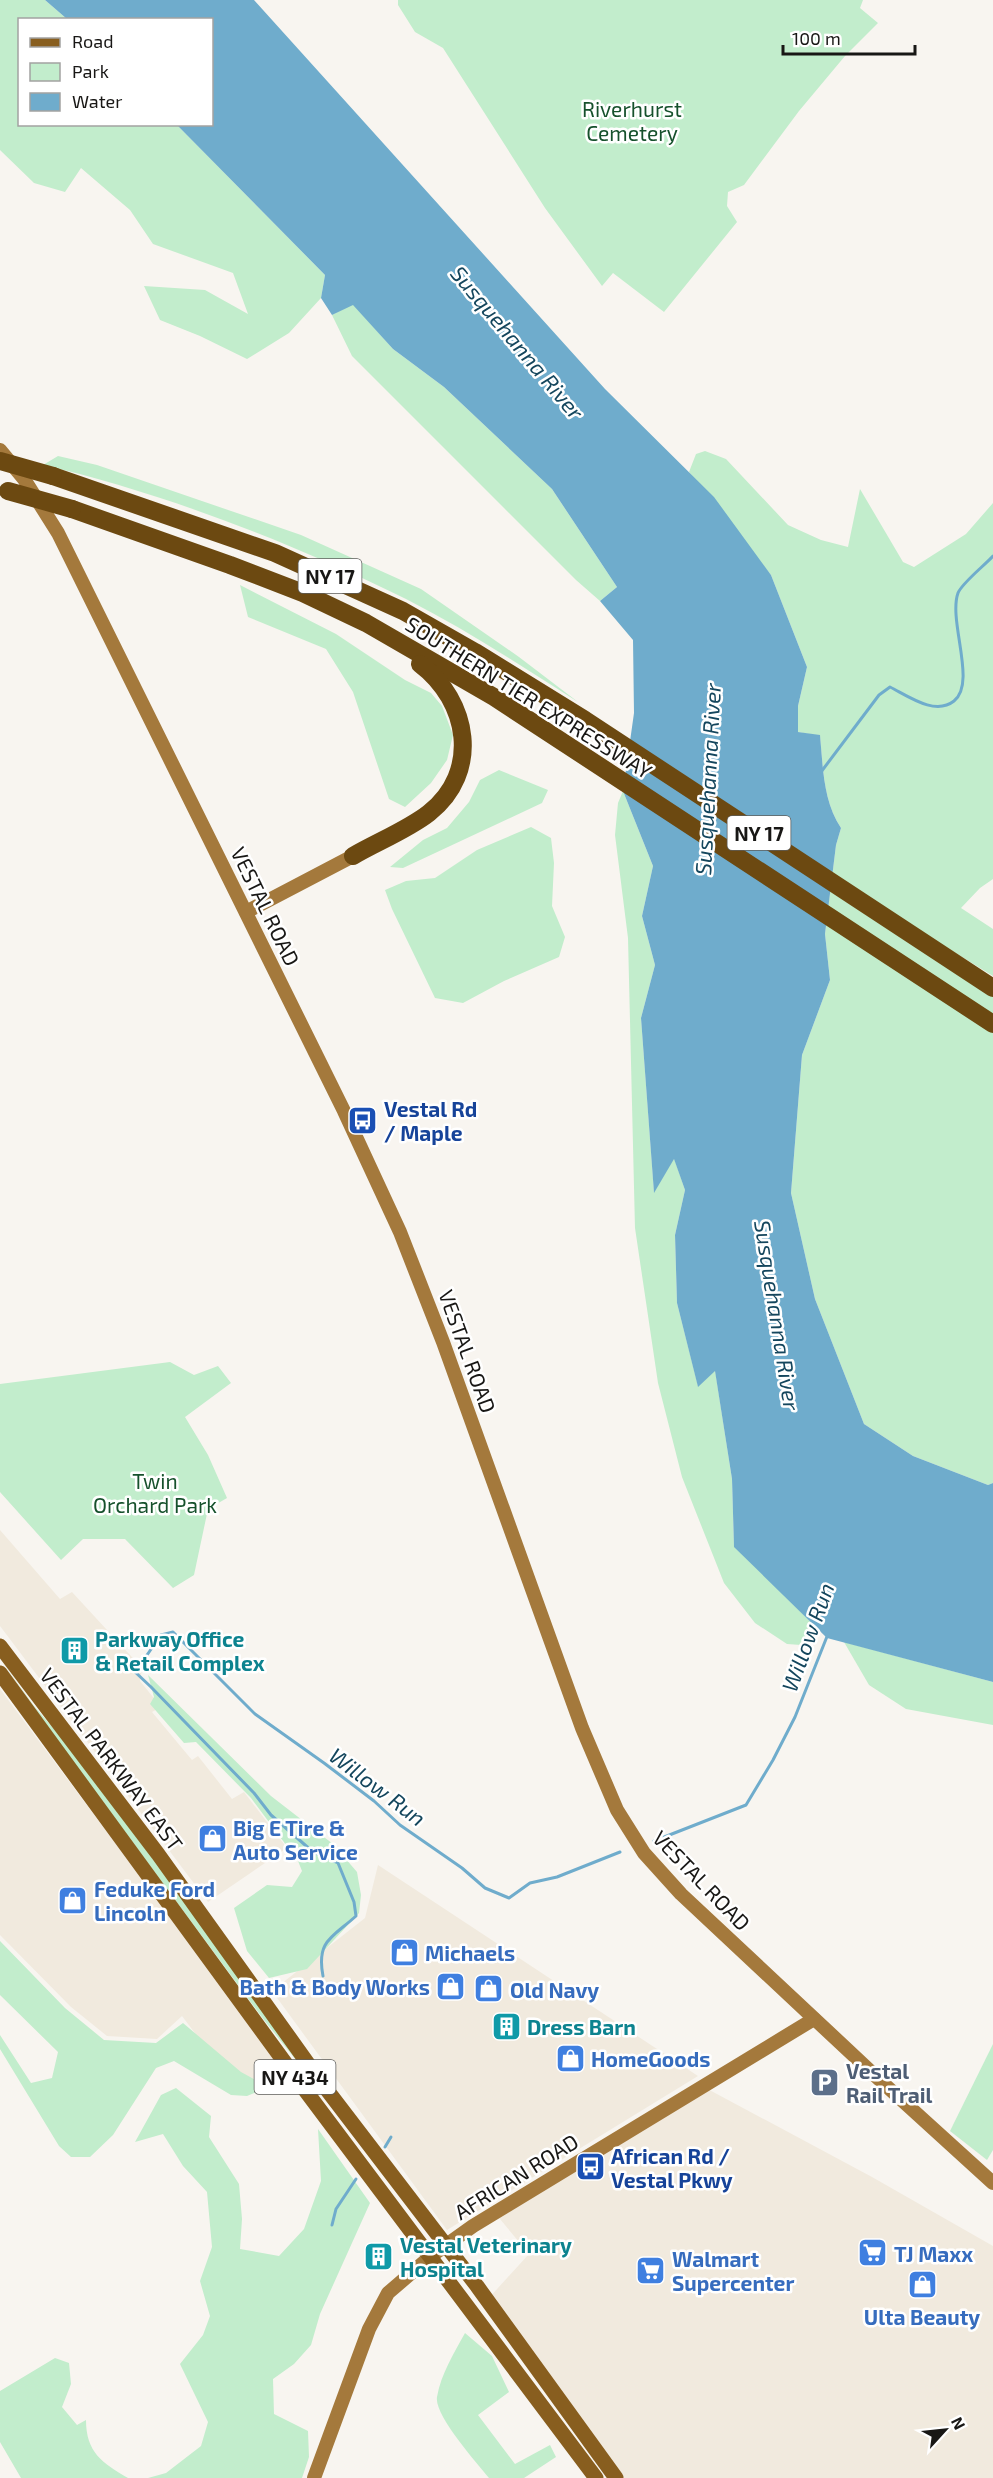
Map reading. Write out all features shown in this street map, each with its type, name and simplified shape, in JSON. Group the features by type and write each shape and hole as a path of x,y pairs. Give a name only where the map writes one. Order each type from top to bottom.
{"highway":[{"name":"SOUTHERN TIER EXPRESSWAY","path":"0,461 53,476 275,553 350,585 441,632 585,720 993,988"},
{"name":"SOUTHERN TIER EXPRESSWAY","path":"4,490 72,509 230,564 303,593 366,623 494,697 993,1024"},
{"path":"352,856 428,814 445,796 455,780 463,746 463,730 459,715 444,685 431,672 366,623"}],"main road":[{"name":"VESTAL PARKWAY EAST","path":"0,1646 158,1854 324,2086 446,2245 616,2478"},
{"name":"VESTAL PARKWAY EAST","path":"0,1672 305,2090 596,2478"}],"street":[{"name":"VESTAL ROAD","path":"0,450 24,478 58,533 358,1139 403,1240 443,1342 582,1728 613,1802 635,1841 667,1880 993,2183"},
{"path":"246,912 352,856"},
{"name":"AFRICAN ROAD","path":"314,2478 377,2312 388,2293 446,2245 814,2019"}],"shaded area":[{"path":"0,1530 60,1599 72,1592 142,1668 140,1681 161,1707 152,1712 192,1760 198,1756 232,1799 244,1792 287,1848 208,1902 0,1626"},
{"path":"0,1689 288,2074 234,2085 182,2016 157,2039 107,2036 71,2007 0,1935"},
{"path":"378,1865 698,2076 447,2230 272,1991 365,1918"},
{"path":"702,2086 872,2177 993,2246 993,2478 616,2478 487,2300 529,2254 495,2213"}],"green space":[{"path":"0,0 45,0 66,18 18,18 18,126 178,126 325,275 321,298 289,333 247,359 160,320 144,286 205,290 248,314 233,273 153,244 130,210 81,168 65,192 34,183 0,150"},
{"name":"Riverhurst Cemetery","path":"398,0 863,0 860,8 878,23 845,56 799,111 744,185 728,192 727,206 737,222 664,312 613,273 602,286 545,208 443,48 415,32 398,5"},
{"path":"353,304 393,349 444,387 552,489 617,587 600,601 576,580 352,356 332,315"},
{"path":"705,451 726,459 788,525 821,540 848,547 860,489 903,562 914,567 966,534 993,503 993,879 980,888 961,908 993,929 993,976 832,877 836,845 841,828 827,795 820,736 798,732 798,706 807,667 771,575 689,472 696,454"},
{"path":"58,456 97,465 301,535 421,589 519,657 578,702 493,648 406,599 274,540 182,505 43,465"},
{"path":"240,585 336,634 405,680 431,693 442,706 453,735 447,760 431,783 405,807 389,799 353,692 326,649 248,617"},
{"path":"499,770 548,790 542,803 403,868 390,867 423,840 447,828 469,802 480,780"},
{"path":"623,791 653,866 642,916 655,965 641,1018 654,1192 674,1158 685,1190 675,1235 677,1303 698,1386 715,1370 732,1479 734,1546 812,1623 801,1645 787,1644 755,1623 724,1583 682,1477 658,1383 635,1228 628,938 615,835 618,803"},
{"path":"531,827 551,838 554,863 552,906 565,937 559,957 504,981 463,1003 435,998 385,890 406,881 435,878 477,850"},
{"path":"831,885 993,994 993,1014 828,908"},
{"path":"827,919 993,1033 993,1483 988,1485 913,1456 864,1424 815,1299 791,1193 802,1055 830,980 825,934"},
{"name":"Twin Orchard Park","path":"170,1362 194,1375 218,1366 231,1383 185,1417 208,1455 227,1498 208,1509 194,1575 173,1588 125,1539 83,1539 61,1560 0,1492 0,1384"},
{"path":"844,1642 993,1682 993,1725 906,1709 869,1685"},
{"path":"0,1659 34,1706 84,1764 336,2110 264,2020 63,1748"},
{"path":"148,1675 271,1796 333,1844 357,1872 361,1895 359,1913 307,1969 269,1978 247,1951 234,1908 267,1885 292,1887 302,1871 298,1861 251,1798 196,1742 184,1743 150,1704 154,1697"},
{"path":"0,1941 65,2008 104,2040 156,2043 183,2023 241,2072 268,2087 247,2096 231,2095 174,2061 156,2068 113,2135 90,2157 71,2157 59,2146 0,2049 0,2035 31,2083 52,2078 58,2052 0,1995"},
{"path":"993,2044 993,2150 987,2160 950,2131"},
{"path":"176,2088 211,2116 209,2137 239,2184 242,2219 240,2249 279,2256 304,2229 321,2181 318,2129 370,2203 320,2314 311,2345 294,2364 273,2379 274,2414 308,2431 309,2457 302,2478 148,2478 166,2473 201,2446 208,2422 180,2364 203,2335 210,2316 200,2281 212,2247 207,2192 183,2166 163,2134 135,2142 161,2095"},
{"path":"465,2333 492,2356 509,2392 478,2415 515,2464 550,2445 556,2457 524,2478 489,2478 457,2439 442,2415 437,2397 448,2364"},
{"path":"55,2358 69,2363 71,2384 62,2407 77,2425 86,2420 89,2440 97,2455 110,2467 128,2478 21,2478 0,2442 0,2391"}],"water":[{"name":"Susquehanna River","path":"45,0 254,0 605,389 714,497 771,575 807,667 798,706 798,732 820,735 827,795 841,828 836,845 825,934 830,980 802,1055 791,1193 815,1299 864,1424 913,1456 988,1485 993,1483 993,1682 827,1638 734,1547 732,1479 715,1371 698,1387 677,1303 675,1235 685,1190 674,1159 654,1193 641,1018 655,965 642,916 653,866 623,791 634,713 633,640 600,601 617,587 552,489 444,387 393,349 353,305 332,315 321,298 325,275 178,126 213,126 213,18 66,18"}],"waterway":[{"path":"821,772 879,695 890,687 930,706 947,705 954,701 960,692 963,680 956,619 958,593 993,556"},
{"name":"Willow Run","path":"147,1655 161,1635 173,1632 255,1714 324,1763 374,1801 400,1825 462,1868 485,1888 509,1898 530,1883 557,1877 620,1852"},
{"name":"Willow Run","path":"654,1841 746,1805 795,1717 828,1634"},
{"name":"Willow Run","path":"138,1666 133,1670 254,1793 271,1815 313,1852 338,1863 354,1902 356,1916 328,1940 324,1947 321,1964 323,1976"},
{"name":"Willow Run","path":"385,2147 391,2137"},
{"name":"Willow Run","path":"332,2225 336,2209 356,2179"}],"place":[{"name":"Vestal Rd / Maple","path":"363,1120"},
{"name":"Parkway Office & Retail Complex","path":"74,1650"},
{"name":"Big E Tire & Auto Service","path":"212,1839"},
{"name":"Feduke Ford Lincoln","path":"73,1900"},
{"name":"Michaels","path":"404,1952"},
{"name":"Bath & Body Works","path":"451,1986"},
{"name":"Old Navy","path":"489,1989"},
{"name":"Dress Barn","path":"506,2026"},
{"name":"HomeGoods","path":"570,2058"},
{"name":"Vestal Rail Trail","path":"825,2082"},
{"name":"African Rd / Vestal Pkwy","path":"590,2167"},
{"name":"TJ Maxx","path":"873,2253"},
{"name":"Vestal Veterinary Hospital","path":"379,2256"},
{"name":"Walmart Supercenter","path":"651,2270"},
{"name":"Ulta Beauty","path":"922,2285"}]}
